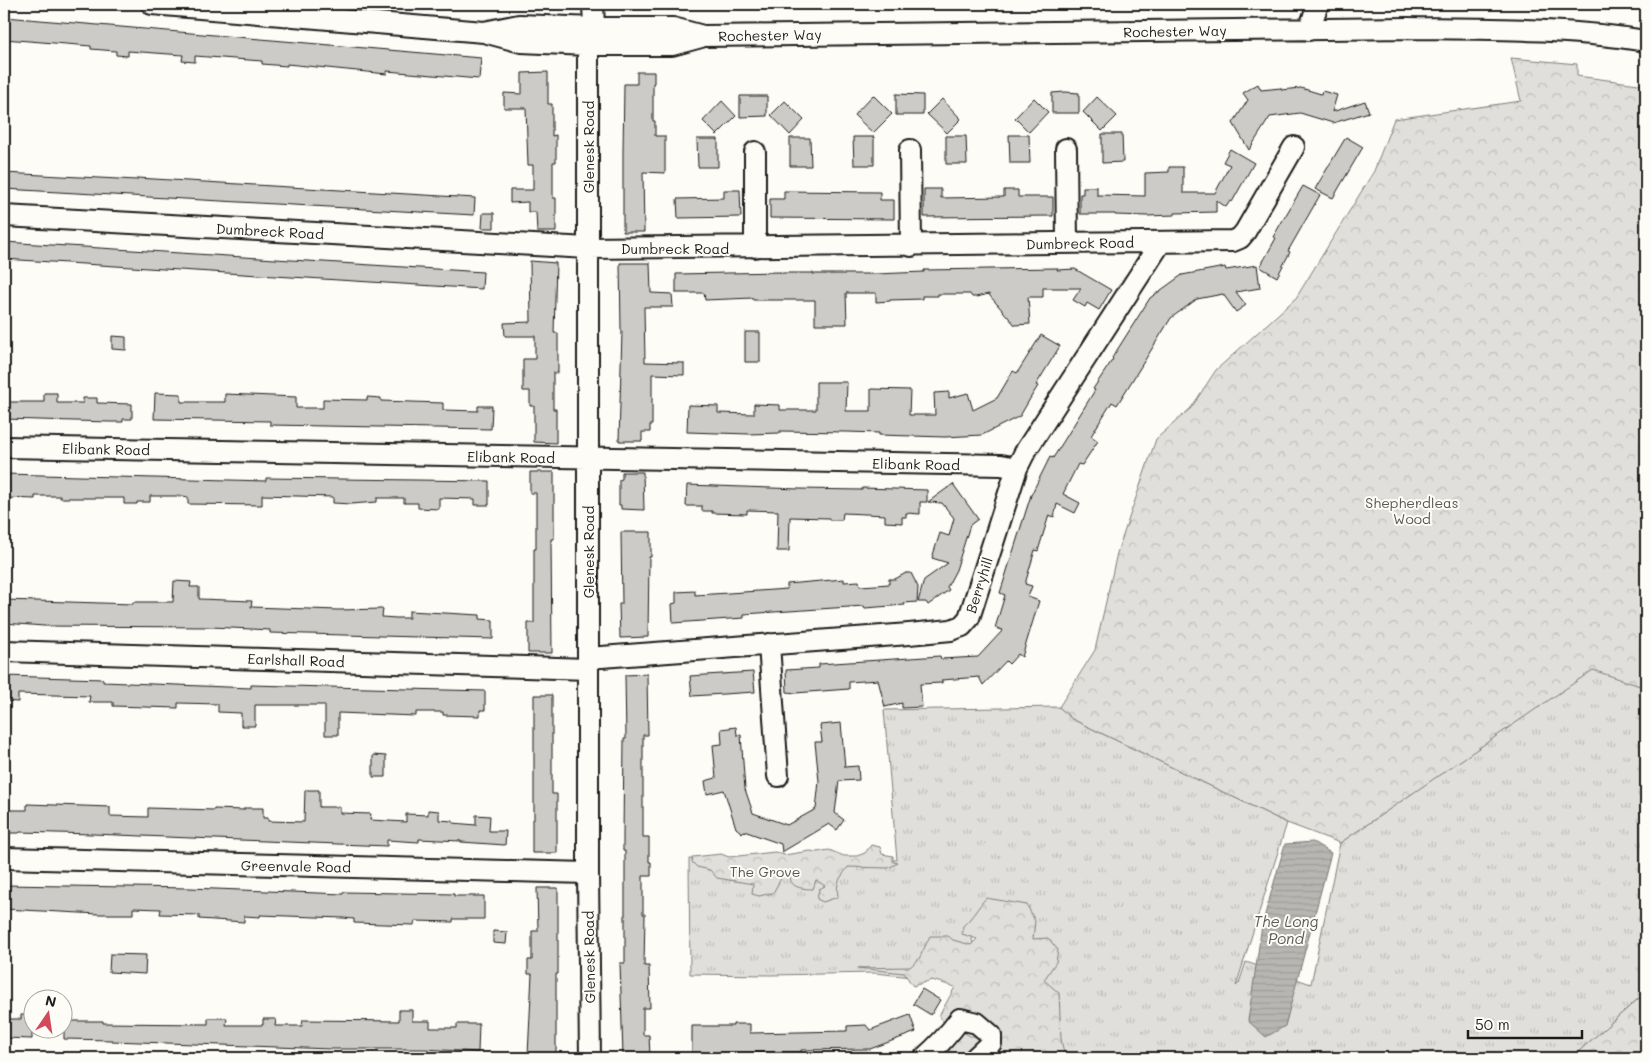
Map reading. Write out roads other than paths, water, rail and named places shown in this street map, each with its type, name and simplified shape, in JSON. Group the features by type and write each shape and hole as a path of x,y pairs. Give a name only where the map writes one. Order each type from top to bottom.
{"street":[{"name":"Rochester Way","path":"152,4 484,32 520,42 591,37 672,45 703,36 1518,29 1622,37 1646,41"},
{"name":"Glenesk Road","path":"590,1058 588,874 588,248 593,4"},
{"path":"1309,30 1318,4"},
{"name":"Dumbreck Road","path":"4,216 588,248 1234,241 1246,232 1294,147"},
{"path":"1066,149 1067,243"},
{"path":"910,150 911,246"},
{"path":"755,152 755,247"},
{"name":"Berryhill","path":"588,663 769,644 916,634 951,630 962,626 969,618 1018,468 1025,452 1161,242"},
{"name":"Elibank Road","path":"4,447 1001,466 1018,468"},
{"path":"769,644 778,776"},
{"name":"Earlshall Road","path":"4,651 588,663"},
{"name":"Greenvale Road","path":"4,858 588,874"},
{"path":"930,1052 941,1043 960,1019 977,1023 991,1035 991,1043 976,1057"}],"water":[{"name":"The Long Pond","path":"1313,842 1331,853 1285,1026 1266,1037 1248,1021 1262,925 1285,844"}],"park label":[{"name":"Shepherdleas Wood","path":"1412,510"},
{"name":"The Grove","path":"765,871"}]}
